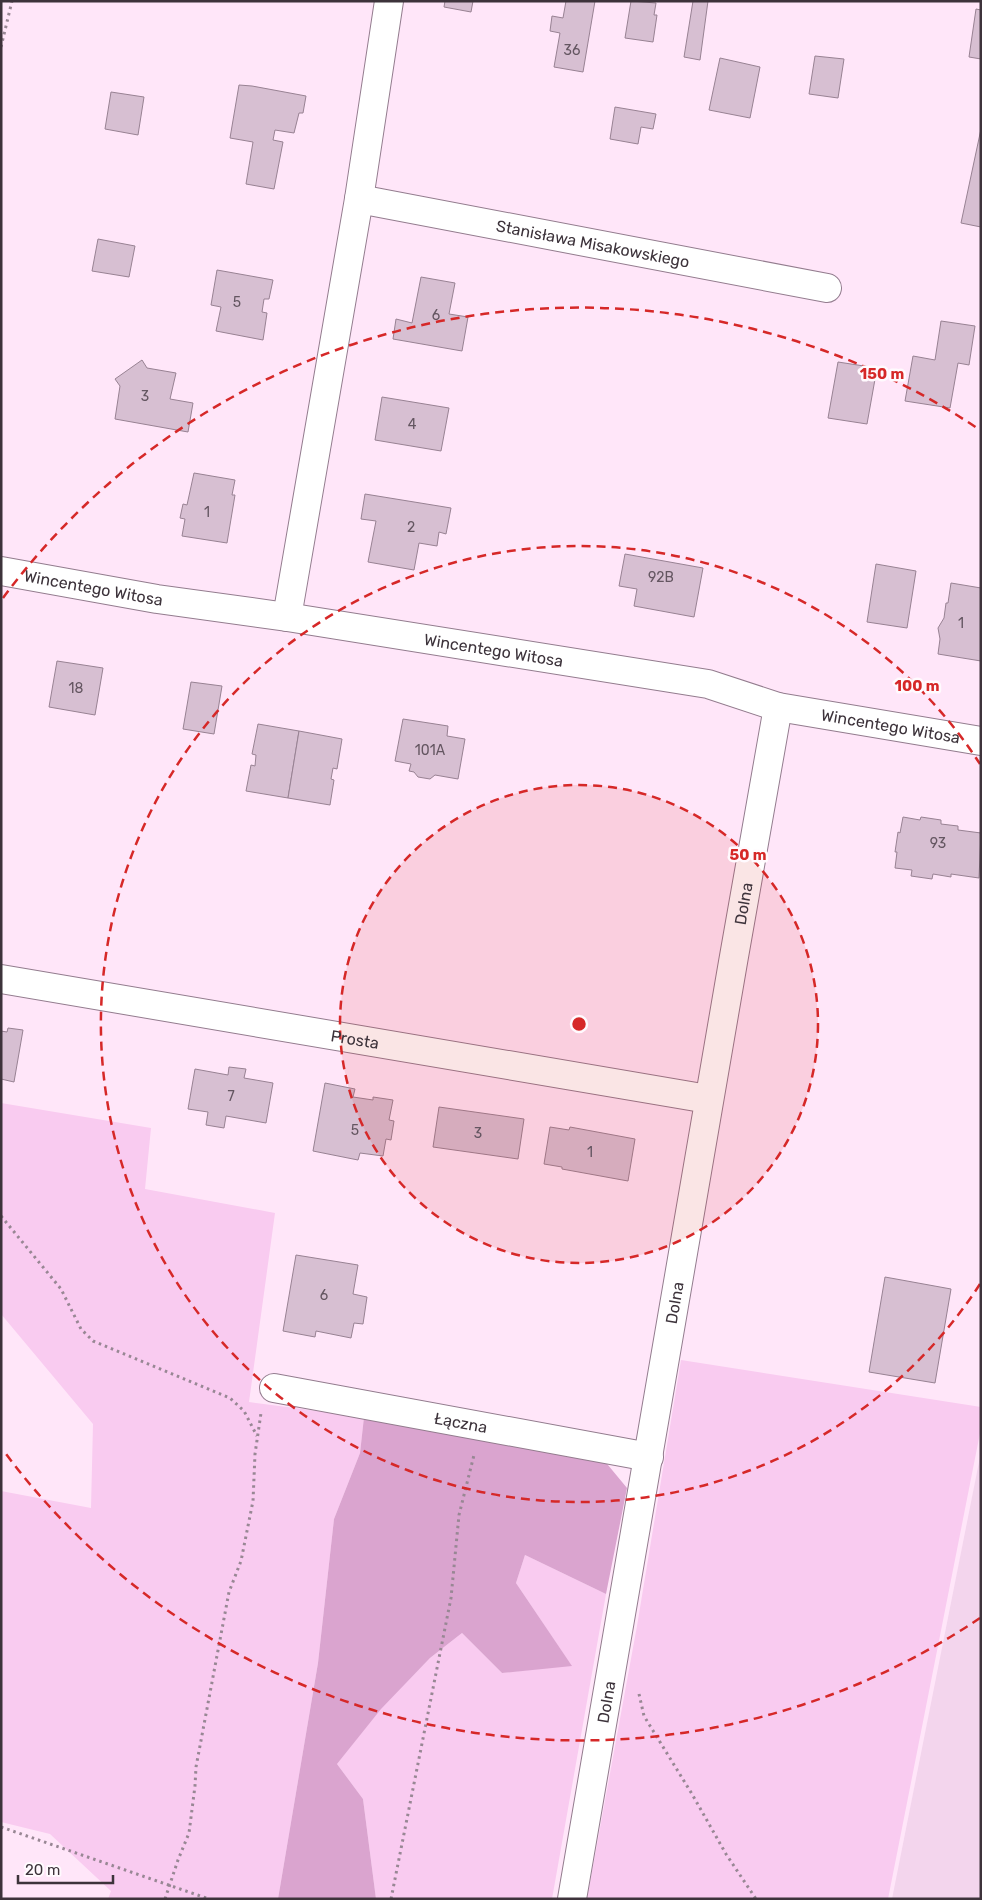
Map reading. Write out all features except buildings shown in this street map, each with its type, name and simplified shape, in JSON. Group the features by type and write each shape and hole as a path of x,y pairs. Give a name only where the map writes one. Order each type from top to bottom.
{"street":[{"path":"287,617 359,199 389,1"},
{"name":"Stanisława Misakowskiego","path":"359,199 827,288"},
{"name":"Wincentego Witosa","path":"3,570 157,599 287,617 708,684 778,707 981,741"},
{"name":"Dolna","path":"572,1899 649,1457 708,1099 778,707"},
{"name":"Prosta","path":"1,979 708,1099"},
{"name":"Łączna","path":"274,1388 649,1457"}],"path":[{"path":"1,47 12,1"},
{"path":"1,1216 61,1289 81,1330 93,1341 230,1398 244,1411 257,1436"},
{"path":"165,1899 189,1833 196,1767 229,1592 241,1561 252,1501 257,1436 261,1412"},
{"path":"390,1899 452,1598 459,1515 482,1426"},
{"path":"638,1689 644,1716 726,1854 756,1899"},
{"path":"1,1827 209,1899"}],"shaded area":[{"path":"1,1103 151,1128 145,1189 275,1213 249,1402 364,1417 360,1453 334,1519 318,1663 278,1899 108,1899 111,1891 50,1834 1,1822 1,1491 91,1508 93,1424 1,1314"},
{"path":"681,1360 981,1407 981,1428 888,1899 587,1899 637,1626"},
{"path":"364,1417 603,1459 627,1488 606,1594 525,1555 516,1583 572,1666 502,1673 462,1633 430,1658 381,1709 337,1764 363,1799 376,1899 278,1899 318,1663 334,1519 360,1453"},
{"path":"981,1452 981,1899 892,1899"},
{"path":"525,1555 606,1594 552,1899 376,1899 363,1799 337,1764 381,1708 430,1658 462,1633 502,1673 571,1665 516,1583"}]}
